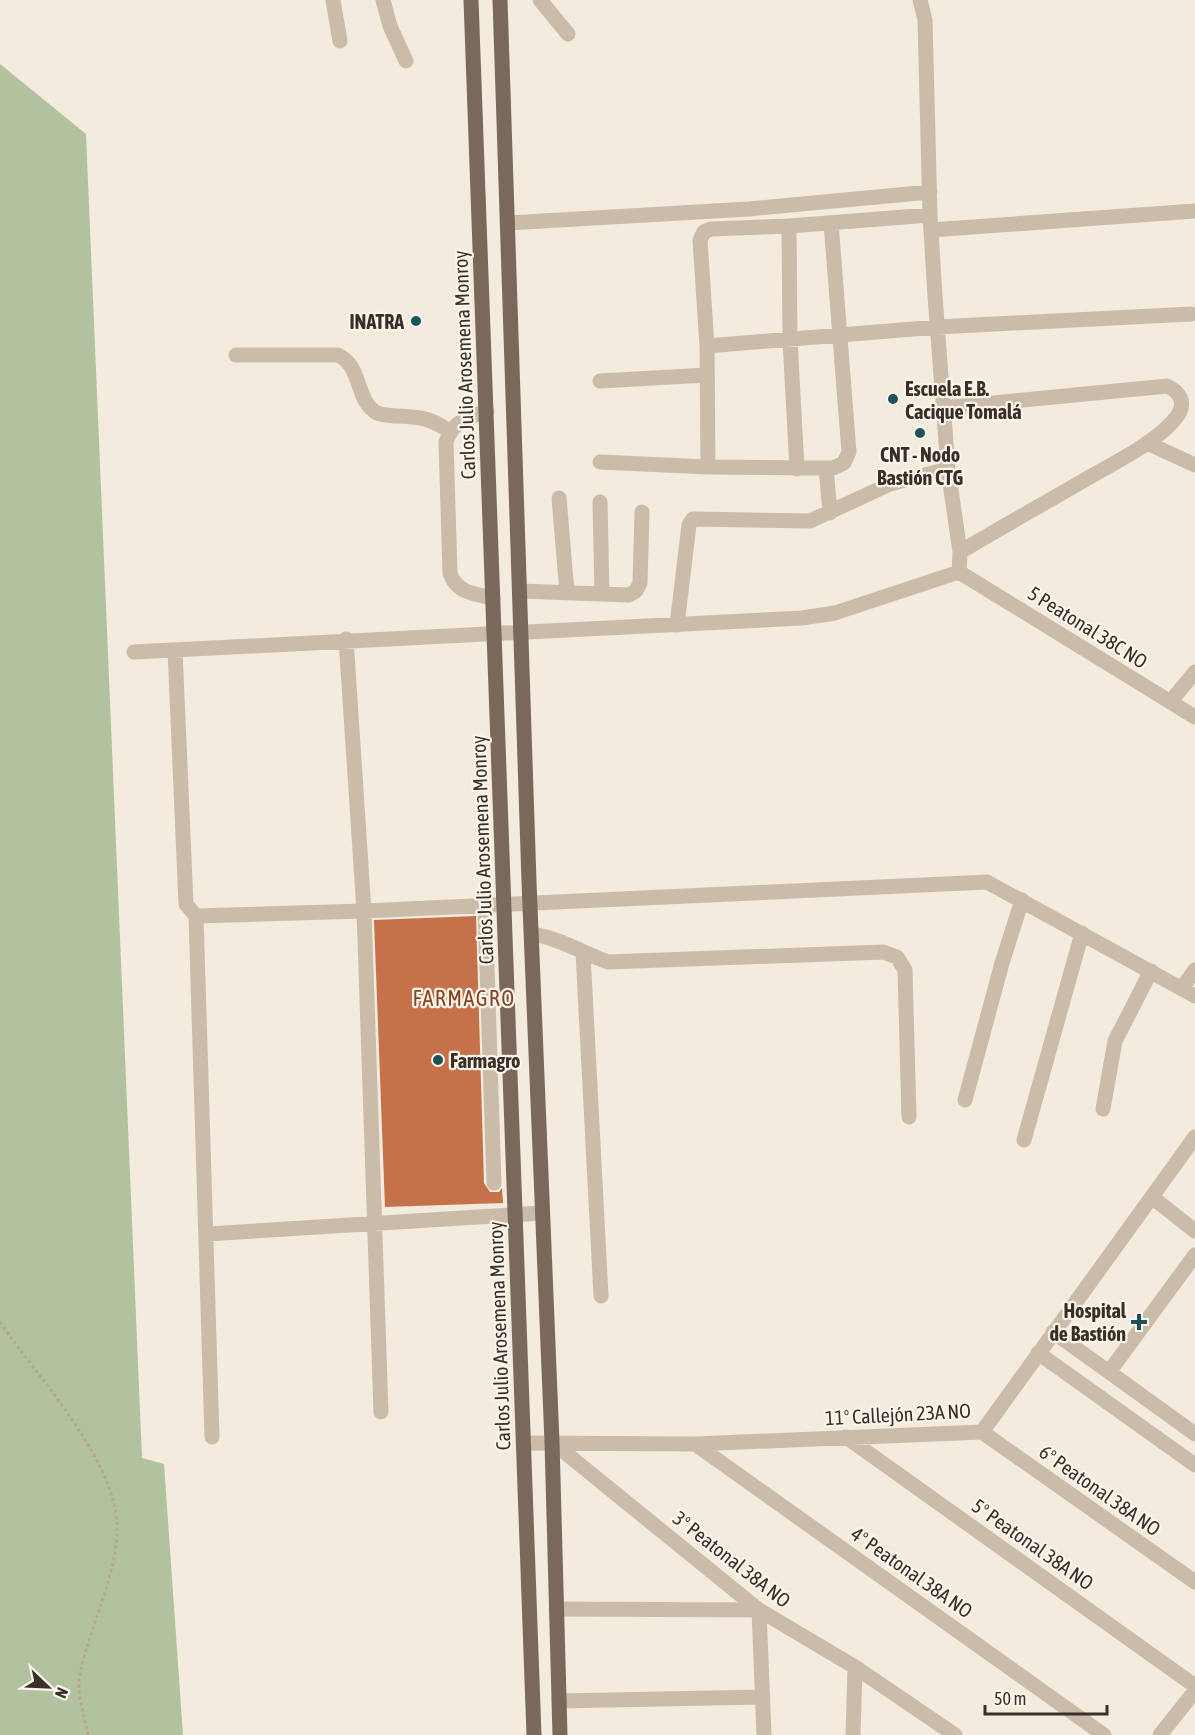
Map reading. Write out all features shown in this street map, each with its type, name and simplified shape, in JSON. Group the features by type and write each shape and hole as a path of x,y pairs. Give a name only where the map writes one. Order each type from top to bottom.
{"main road":[{"name":"Carlos Julio Arosemena Monroy","path":"471,0 534,1735"},
{"path":"500,0 552,1442 560,1735"}],"street":[{"path":"333,0 340,41"},
{"path":"383,0 390,26 406,61"},
{"path":"540,0 568,34"},
{"path":"134,652 346,639 522,633 802,618 835,613 959,572 960,552 948,469 937,327 931,223 925,20 920,0"},
{"path":"507,223 749,209 930,192"},
{"path":"708,467 707,346 700,240 704,232 711,229 831,223 931,223 1195,211"},
{"path":"600,462 797,469 832,468 844,463 849,452 831,223"},
{"path":"789,226 790,340 797,469"},
{"path":"707,346 937,327 1191,314"},
{"path":"236,355 338,355 348,360 368,405 376,412 426,418 437,422 449,431"},
{"path":"600,381 707,375"},
{"path":"943,408 1167,386 1176,390 1181,396 1182,407 1177,416 1147,443 960,552"},
{"path":"487,411 456,424 449,431 446,441 450,573 453,583 460,589 493,598"},
{"path":"1147,443 1195,465"},
{"path":"826,468 830,513"},
{"path":"676,625 690,521 696,519 810,521 890,483 948,469"},
{"path":"559,498 567,593"},
{"path":"600,501 602,594"},
{"path":"520,591 629,595 636,591 640,584 642,512"},
{"name":"5 Peatonal 38C NO","path":"959,572 1195,717"},
{"path":"346,639 364,911 381,1412"},
{"path":"176,650 186,904 196,916 212,1437"},
{"path":"1170,702 1195,672"},
{"path":"196,916 485,906 987,882 1188,992 1195,970"},
{"path":"965,1100 1002,963 1022,900"},
{"path":"485,906 494,1184"},
{"path":"1024,1140 1082,933"},
{"path":"532,934 550,937 608,962 883,952 897,957 905,970 909,1117"},
{"path":"583,953 601,1296"},
{"path":"1103,1109 1115,1041 1151,970"},
{"name":"11º Callejón 23A NO","path":"524,1443 695,1444 981,1432 1195,1137"},
{"path":"1152,1197 1195,1231"},
{"path":"207,1234 542,1213"},
{"path":"1109,1372 1195,1255"},
{"path":"1053,1332 1195,1434"},
{"path":"1038,1353 1195,1465"},
{"name":"6º Peatonal 38A NO","path":"981,1432 1195,1582"},
{"name":"5° Peatonal 38A NO","path":"846,1437 1195,1686"},
{"name":"3° Peatonal 38A NO","path":"552,1442 759,1610 855,1667 955,1735"},
{"name":"4° Peatonal 38A NO","path":"695,1444 1104,1735"},
{"path":"556,1609 759,1610 764,1735"},
{"path":"853,1735 855,1667"},
{"path":"1160,1735 1195,1691"},
{"path":"559,1701 763,1697"}],"path":[{"path":"0,1322 46,1382 93,1453 113,1498 117,1533 113,1559 83,1660 79,1686 87,1735"}],"green space":[{"path":"0,64 86,134 142,1458 164,1464 183,1735 0,1735"}],"building":[{"name":"Farmagro","path":"476,916 484,1183 490,1192 499,1192 502,1188 503,1203 385,1207 374,920"}],"place":[{"name":"INATRA","path":"416,321"},
{"name":"Escuela E.B. Cacique Tomalá","path":"893,399"},
{"name":"CNT - Nodo Bastión CTG","path":"920,433"},
{"name":"Farmagro","path":"438,1060"},
{"name":"Hospital de Bastión","path":"1139,1322"}],"district":[{"name":"FARMAGRO","path":"464,998"}]}
